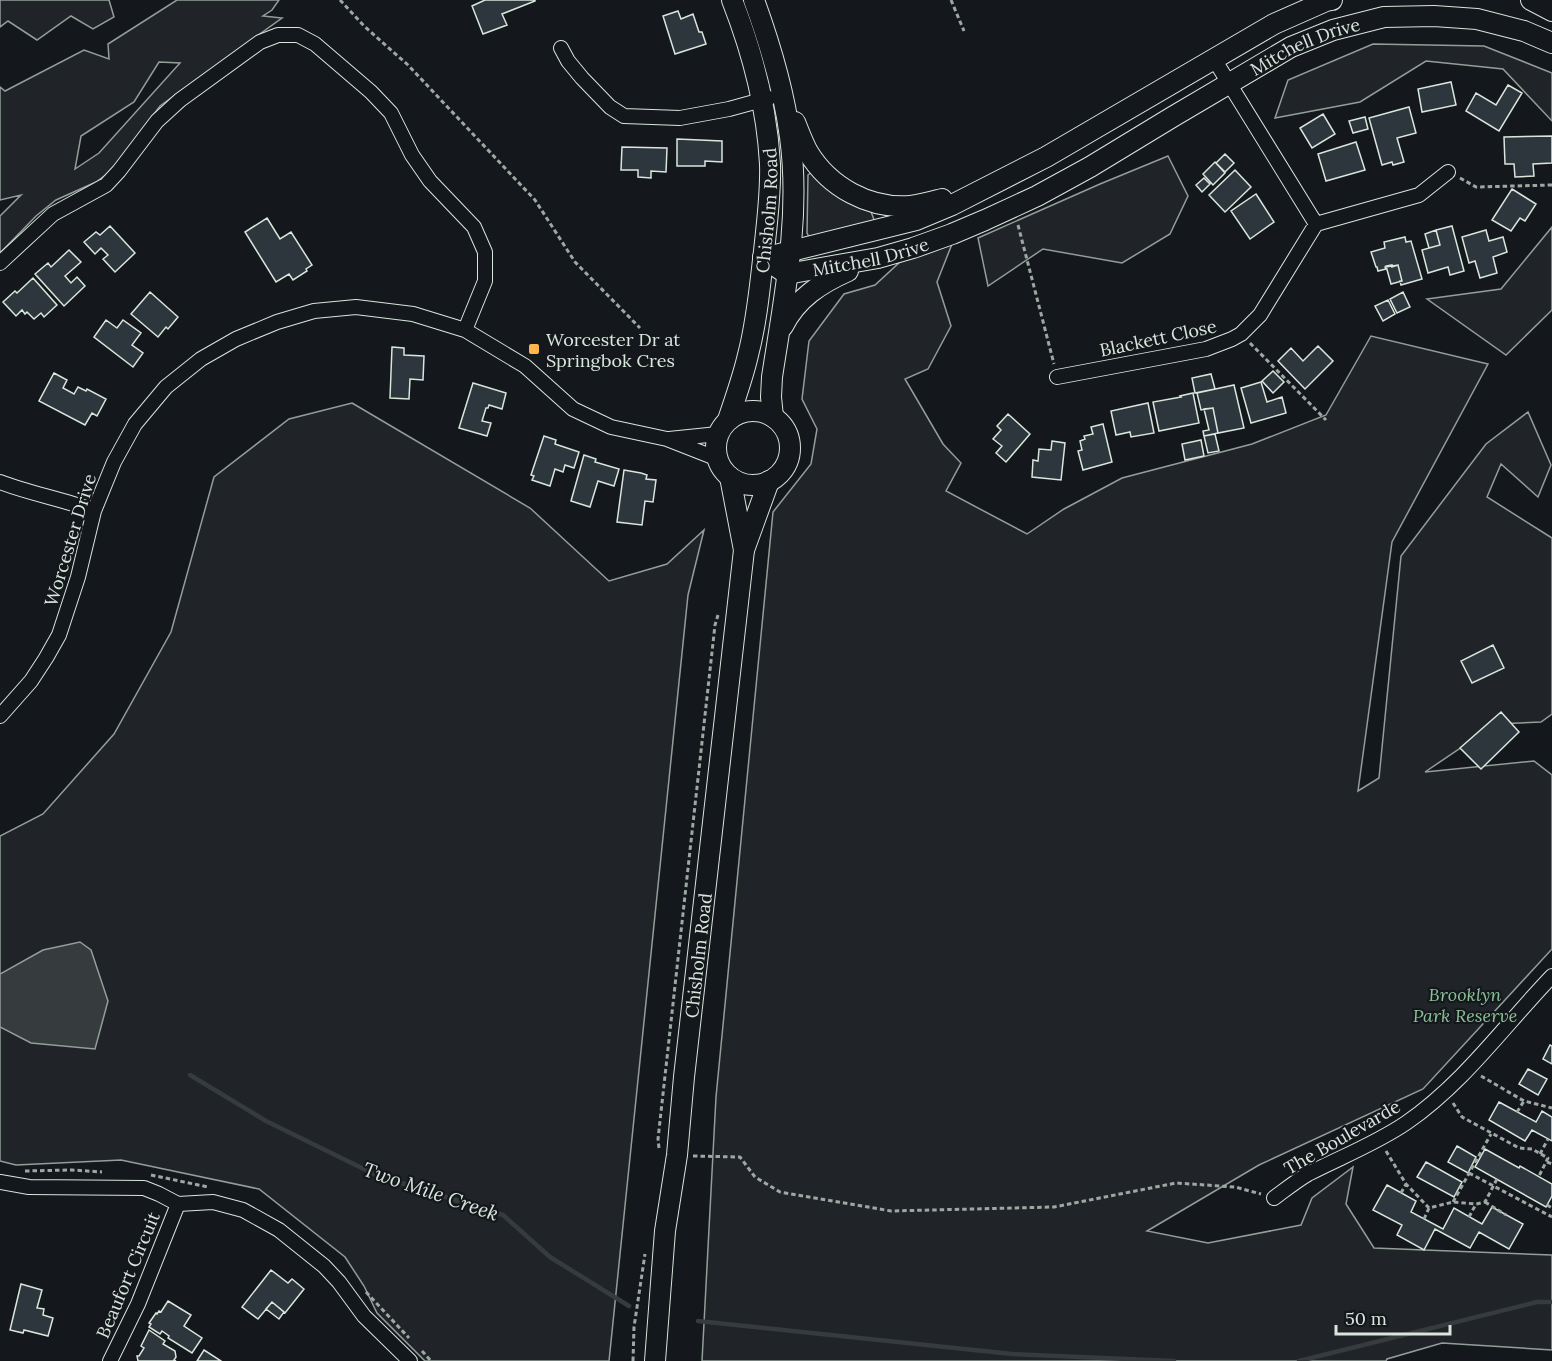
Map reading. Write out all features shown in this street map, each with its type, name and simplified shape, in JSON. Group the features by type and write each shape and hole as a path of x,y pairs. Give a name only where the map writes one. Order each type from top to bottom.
{"main road":[{"name":"Chisholm Road","path":"723,427 737,394 750,345 763,258 770,166 761,99 732,0"},
{"name":"Chisholm Road","path":"754,0 784,95 791,138 793,171 793,212 788,274 772,377 772,417"},
{"name":"Mitchell Drive","path":"763,258 916,220 952,205 1055,152 1274,24 1332,0"},
{"path":"1531,0 1552,11"},
{"name":"Mitchell Drive","path":"763,258 788,274 878,258 952,234 1037,196 1090,167 1291,47 1333,30 1384,17 1434,16 1477,19 1524,31 1552,43"},
{"path":"784,95 808,152 818,166 843,189 864,200 887,205 927,204 994,185"},
{"path":"778,337 795,307 805,296 834,277 878,258"},
{"path":"750,411 762,412 772,417 786,431 789,440 788,460 783,469 777,476 759,484 739,482 730,477 718,459 716,447 723,427 738,414 750,411"},
{"name":"Chisholm Road","path":"730,477 744,550"},
{"name":"Chisholm Road","path":"655,1361 665,1231 677,1155 744,550 769,481"}],"street":[{"path":"0,263 53,214 105,185 119,171 157,121 180,100 260,42 278,34 298,35 315,44 371,92 390,113 412,155 430,181 474,226 485,252 485,281 465,330"},
{"path":"561,48 582,78 610,107 624,116 680,118 784,95"},
{"path":"1214,58 1317,224 1419,195 1448,172"},
{"name":"Blackett Close","path":"1057,377 1206,349 1241,334 1260,315 1317,224"},
{"name":"Worcester Drive","path":"0,716 31,681 59,635 78,577 94,511 114,462 135,424 166,387 201,358 236,339 277,322 314,311 356,307 413,314 465,330 525,366 573,409 611,427 667,439 718,459"},
{"name":"Worcester Drive","path":"667,439 723,427"},
{"path":"0,482 73,502 94,511"},
{"name":"The Boulevarde","path":"1274,1198 1306,1175 1378,1140 1445,1092 1469,1069 1552,976"},
{"name":"Beaufort Circuit","path":"0,1182 29,1187 144,1188 178,1204 213,1202 243,1210 279,1230 324,1266 364,1316 410,1361"},
{"name":"Beaufort Circuit","path":"110,1361 138,1304 178,1204"}],"path":[{"path":"340,0 364,26 415,72 536,200 575,262 640,328"},
{"path":"951,0 964,31"},
{"path":"1448,172 1476,187 1552,185"},
{"path":"1018,225 1057,377"},
{"path":"1241,334 1326,420"},
{"path":"660,1153 658,1139 668,1044 718,614"},
{"path":"1469,1069 1524,1101 1552,1108"},
{"path":"1445,1092 1462,1117 1519,1148 1532,1149 1550,1161 1539,1176"},
{"path":"1517,1112 1524,1101"},
{"path":"1453,1203 1491,1134"},
{"path":"1540,1154 1548,1139"},
{"path":"1378,1140 1406,1184 1430,1208"},
{"path":"688,1156 740,1157 755,1177 780,1192 891,1211 1054,1207 1176,1183 1235,1187 1274,1198"},
{"path":"20,1171 108,1172"},
{"path":"1470,1173 1552,1217"},
{"path":"144,1174 213,1188"},
{"path":"1485,1202 1497,1179"},
{"path":"1401,1193 1406,1184"},
{"path":"1424,1219 1430,1208 1453,1203 1485,1202 1506,1215"},
{"path":"1469,1217 1476,1204"},
{"path":"1547,1205 1552,1208"},
{"path":"362,1288 431,1361"}],"green space":[{"path":"0,0 109,0 114,17 93,29 71,16 37,40 8,21 0,27"},
{"path":"177,0 279,0 272,10 263,16 282,18 160,106 111,171 96,182 56,200 36,216 0,253 0,216 21,195 0,200 0,87 5,91 84,50 109,59 108,44","holes":["159,62 180,63 99,153 75,169 81,136 134,102"]},
{"path":"1373,44 1484,46 1552,73 1552,121 1503,69 1426,61 1360,102 1275,118 1288,80"},
{"path":"1168,156 1188,196 1170,234 1122,263 1043,249 988,286 978,238"},
{"path":"814,171 870,209 876,225 809,237 807,233 808,175"},
{"path":"1552,227 1552,310 1506,355 1427,299 1501,289"},
{"name":"Brooklyn Park Reserve","path":"952,244 937,282 951,326 928,369 905,379 943,444 961,463 946,491 1027,534 1064,509 1122,478 1252,444 1326,415 1371,336 1488,364 1392,542 1358,791 1379,778 1401,556 1486,444 1528,412 1551,465 1538,497 1501,464 1487,497 1552,538 1552,714 1541,722 1496,724 1425,772 1534,761 1552,775 1552,949 1423,1089 1259,1165 1147,1231 1208,1243 1301,1225 1312,1198 1353,1167 1346,1204 1374,1248 1552,1255 1552,1350 1442,1343 1386,1361 702,1361 716,1097 773,512 811,464 817,429 802,399 809,341 844,294 875,285 900,262"},
{"path":"352,403 530,508 609,581 667,564 704,530 688,595 609,1361 425,1361 377,1313 364,1286 345,1257 259,1189 121,1160 16,1165 0,1161 0,836 43,814 114,734 171,632 214,477 289,419"}],"shaded area":[{"path":"80,942 91,950 108,1001 95,1049 31,1043 0,1027 0,974 43,950"}],"building":[{"path":"485,0 535,1 502,14 507,25 483,34 472,6"},
{"path":"678,11 681,19 693,14 706,44 675,54 663,16"},
{"path":"1451,82 1456,105 1422,112 1418,89"},
{"path":"1508,85 1522,93 1499,131 1466,111 1476,93 1496,105"},
{"path":"1409,107 1416,133 1397,138 1404,162 1382,165 1369,118"},
{"path":"1323,114 1335,134 1312,148 1300,128"},
{"path":"1365,117 1368,129 1353,133 1349,121"},
{"path":"1552,136 1552,163 1533,164 1534,176 1515,177 1514,164 1505,164 1504,137"},
{"path":"677,139 722,141 722,162 705,161 705,166 677,166"},
{"path":"1356,142 1365,170 1326,181 1318,154"},
{"path":"622,147 667,148 666,172 651,171 651,178 638,177 638,170 621,170"},
{"path":"1225,154 1234,163 1225,172 1216,163"},
{"path":"1215,162 1225,173 1213,185 1203,174"},
{"path":"1235,170 1251,187 1225,212 1209,195"},
{"path":"1204,178 1210,184 1202,192 1196,185"},
{"path":"1512,189 1536,204 1525,221 1520,218 1511,231 1492,220"},
{"path":"1256,194 1274,222 1250,239 1231,211"},
{"path":"267,218 280,239 291,232 312,265 293,280 289,274 276,282 245,232"},
{"path":"110,226 135,253 115,272 103,259 108,255 101,248 95,254 84,242 96,232 100,235"},
{"path":"1452,226 1464,271 1450,275 1448,267 1428,273 1422,250 1440,245 1436,230"},
{"path":"1436,230 1440,245 1429,248 1425,234"},
{"path":"1486,230 1489,241 1503,237 1507,252 1493,257 1497,273 1480,278 1475,261 1469,263 1462,237"},
{"path":"1405,237 1406,242 1411,241 1422,279 1401,285 1398,265 1385,267 1386,269 1378,271 1371,252 1385,248 1384,242"},
{"path":"69,250 81,262 65,276 71,283 77,277 85,286 64,306 35,274 48,263 51,267"},
{"path":"1392,265 1392,267 1398,265 1402,281 1391,284 1386,266"},
{"path":"33,278 57,305 44,317 41,313 34,319 22,310 16,316 3,302"},
{"path":"150,292 178,317 158,337 131,314"},
{"path":"1403,292 1410,307 1397,313 1390,299"},
{"path":"1388,300 1395,314 1383,321 1375,306"},
{"path":"106,320 117,328 123,320 141,333 132,345 143,353 133,367 94,337"},
{"path":"1318,346 1333,361 1305,389 1278,361 1291,348 1303,361"},
{"path":"392,347 404,348 404,355 424,356 423,380 410,379 409,399 390,398"},
{"path":"1273,371 1284,382 1273,393 1262,381"},
{"path":"54,373 67,380 63,388 74,394 78,387 106,399 97,416 92,413 85,425 39,401"},
{"path":"1211,374 1215,389 1195,393 1192,378"},
{"path":"1261,382 1267,402 1282,397 1286,413 1251,423 1241,388"},
{"path":"473,383 506,393 502,409 489,405 486,408 482,421 491,423 487,436 459,428"},
{"path":"1234,385 1244,428 1218,433 1213,408 1201,410 1197,393"},
{"path":"1193,393 1199,423 1159,431 1153,402"},
{"path":"1148,403 1154,433 1131,437 1130,432 1116,435 1111,411"},
{"path":"1213,408 1218,433 1204,436 1203,431 1209,430 1204,409"},
{"path":"1008,414 1030,434 1006,462 996,453 1002,446 993,439 1001,430 997,426"},
{"path":"1103,424 1112,462 1083,470 1078,451 1082,450 1080,441 1085,439 1084,436 1093,434 1091,427"},
{"path":"1215,434 1219,451 1208,453 1204,436"},
{"path":"544,436 556,440 555,444 579,452 574,468 565,465 563,472 555,469 550,486 532,480 534,476 531,475"},
{"path":"1201,440 1204,456 1185,460 1182,444"},
{"path":"1052,441 1065,443 1061,480 1032,477 1033,460 1038,461 1039,449 1051,450"},
{"path":"584,455 596,459 595,462 619,469 614,486 598,481 590,507 571,501"},
{"path":"624,470 641,473 647,475 646,479 656,480 653,502 645,501 642,525 617,522"},
{"path":"1493,645 1504,668 1472,683 1461,661"},
{"path":"1501,712 1519,732 1481,769 1460,748"},
{"path":"1550,1045 1552,1046 1552,1064 1543,1059"},
{"path":"1528,1069 1547,1079 1538,1095 1519,1084"},
{"path":"1499,1102 1536,1122 1542,1111 1552,1117 1552,1141 1532,1130 1525,1141 1489,1120"},
{"path":"1457,1146 1476,1157 1468,1173 1448,1162"},
{"path":"1485,1149 1552,1184 1552,1196 1546,1207 1475,1167"},
{"path":"1426,1162 1462,1182 1454,1197 1417,1177"},
{"path":"1387,1185 1416,1201 1411,1212 1443,1229 1454,1208 1482,1224 1492,1207 1523,1224 1509,1249 1479,1232 1470,1248 1435,1229 1424,1250 1397,1235 1402,1225 1373,1210"},
{"path":"271,1270 288,1283 292,1279 304,1289 285,1313 272,1302 258,1319 242,1307"},
{"path":"21,1284 42,1290 37,1308 44,1309 43,1315 53,1318 48,1336 24,1330 23,1333 10,1330"},
{"path":"168,1301 191,1315 184,1326 202,1338 192,1353 168,1338 169,1336 162,1331 160,1334 149,1327 156,1313 161,1312"},
{"path":"272,1302 284,1312 279,1319 266,1309"},
{"path":"149,1330 165,1341 163,1344 175,1351 174,1360 176,1361 138,1361 137,1356 144,1348 141,1346"},
{"path":"204,1350 221,1361 197,1361"}],"waterway":[{"name":"Two Mile Creek","path":"190,1075 266,1121 376,1175 503,1215 550,1257 629,1306"},
{"name":"Two Mile Creek","path":"1299,1361 1537,1302 1552,1302"},
{"name":"Two Mile Creek","path":"698,1321 1012,1354 1174,1361"}],"place":[{"name":"Worcester Dr at Springbok Cres","path":"534,349"}]}
